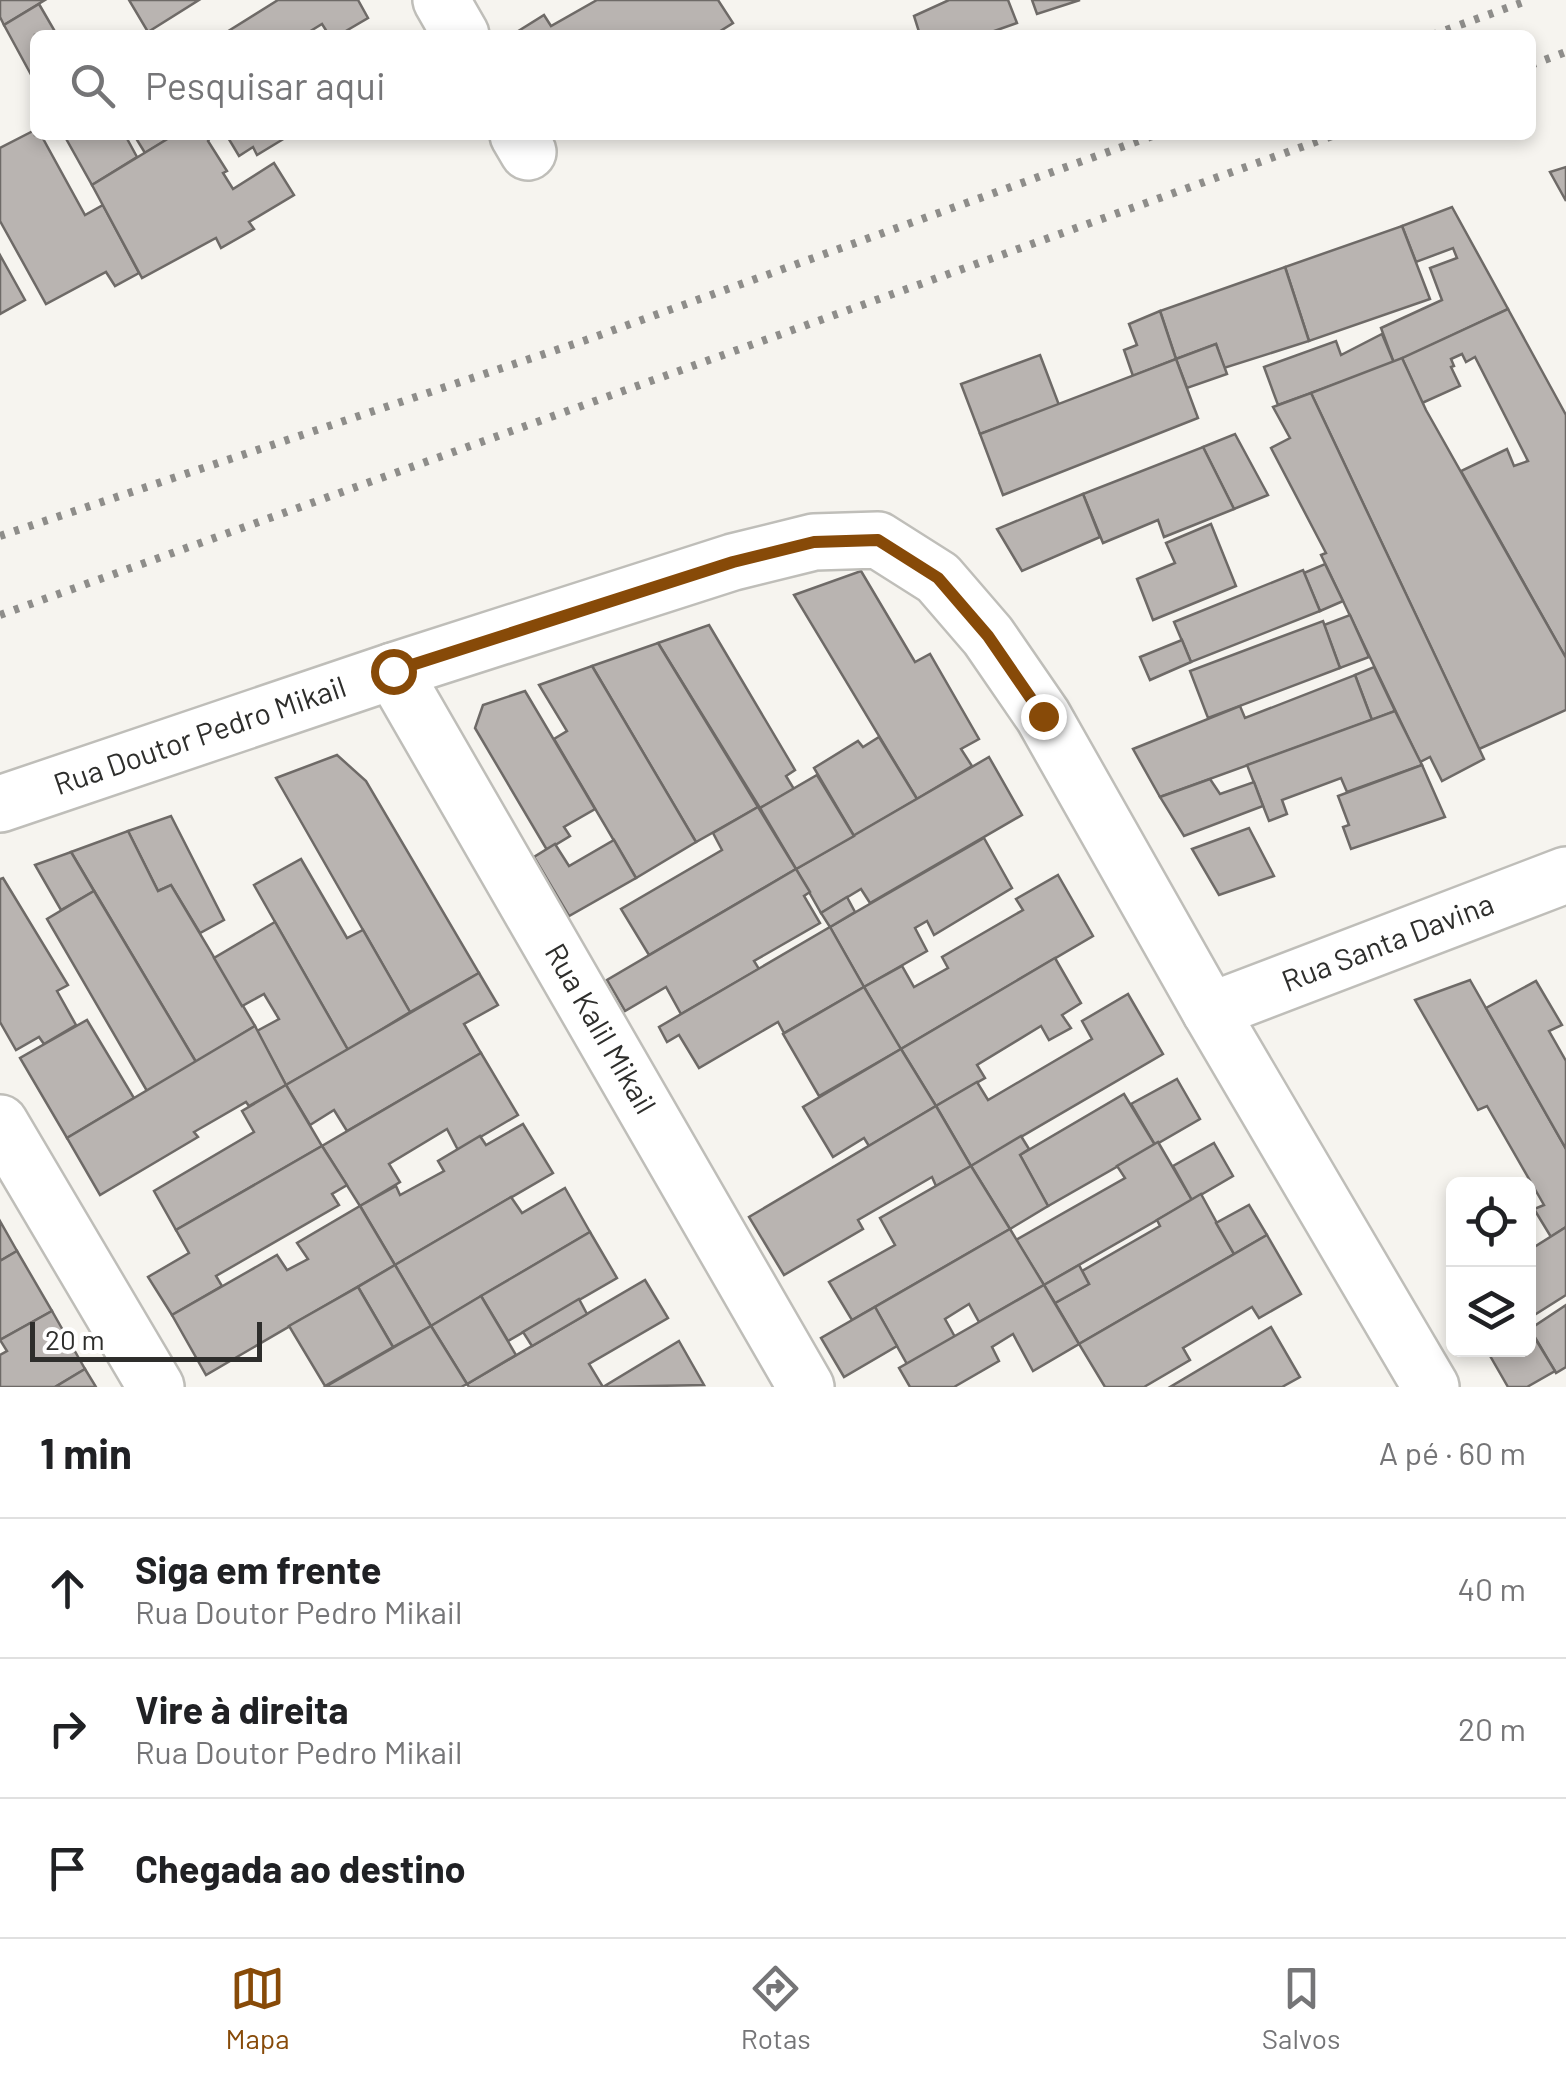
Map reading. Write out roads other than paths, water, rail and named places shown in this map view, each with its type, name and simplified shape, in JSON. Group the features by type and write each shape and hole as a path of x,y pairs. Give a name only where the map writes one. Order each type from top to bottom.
{"street":[{"path":"441,0 458,30"},
{"name":"Rua Doutor Pedro Mikail","path":"0,804 393,671 733,562 814,542 878,540 938,578 988,636 1043,716 1210,1011 1431,1387"},
{"name":"Rua Kalil Mikail","path":"393,671 806,1387"},
{"name":"Rua Santa Davina","path":"1210,1011 1566,876"},
{"path":"0,1123 156,1387"}],"railway":[{"path":"1446,30 1529,0"},
{"path":"1536,63 1566,52"},
{"path":"0,536 586,340 1141,140"},
{"path":"0,615 1321,140"}]}
